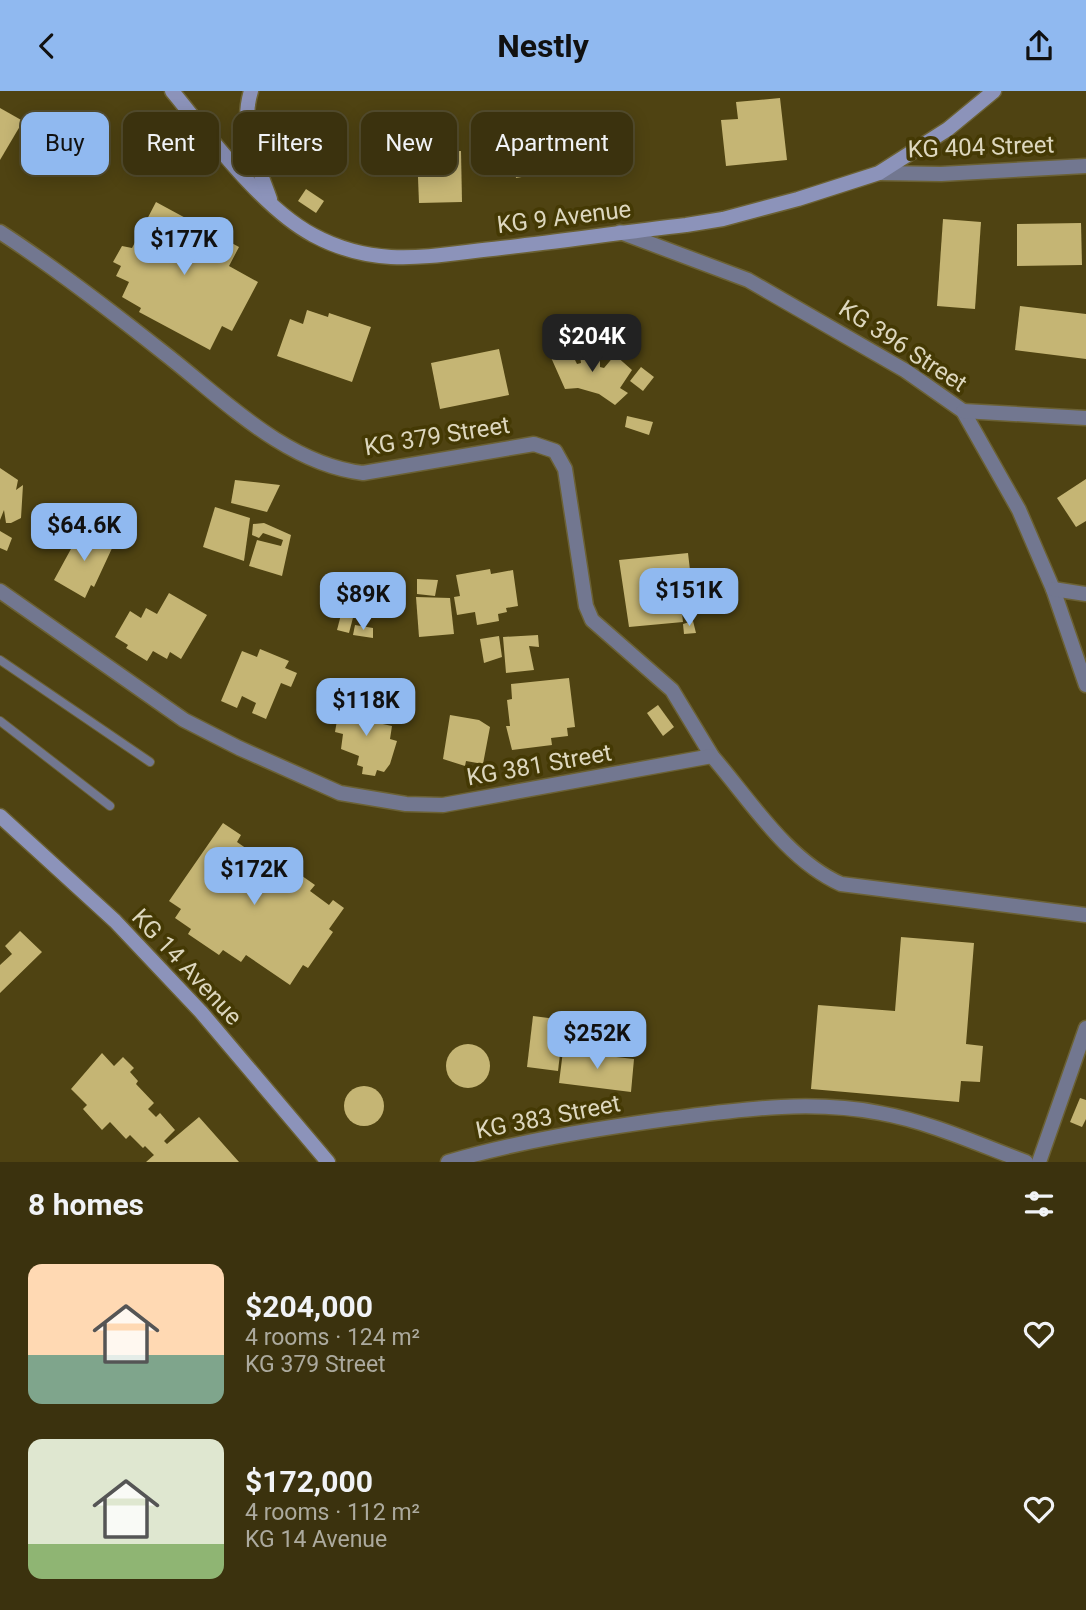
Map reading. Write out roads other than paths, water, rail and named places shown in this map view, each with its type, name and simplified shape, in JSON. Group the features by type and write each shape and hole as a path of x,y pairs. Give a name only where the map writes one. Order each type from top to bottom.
{"main road":[{"name":"KG 9 Avenue","path":"172,91 271,203 312,235 355,253 391,259 435,258 723,219 878,173 948,129 994,91"},
{"path":"251,91 245,110 246,135 271,203"},
{"name":"KG 14 Avenue","path":"0,816 114,921 191,1002 328,1162"}],"street":[{"name":"KG 404 Street","path":"878,173 941,174 1086,166"},
{"name":"KG 379 Street","path":"0,232 89,294 261,429 302,454 337,470 363,473 534,444 555,450 565,469 586,606 592,620 672,690 712,756"},
{"name":"KG 396 Street","path":"620,232 748,280 906,371 963,411 1019,510 1053,589 1086,685"},
{"path":"963,411 1086,418"},
{"path":"1053,589 1086,594"},
{"name":"KG 381 Street","path":"0,591 184,720 340,793 406,804 443,805 712,756"},
{"path":"712,756 799,857 818,874 841,884 1086,915"},
{"path":"1039,1162 1086,1028"},
{"name":"KG 383 Street","path":"448,1162 486,1151 607,1127 762,1106 819,1105 879,1112 930,1125 1026,1162"}],"lane":[{"path":"0,660 150,762"},
{"path":"0,721 110,806"}]}
